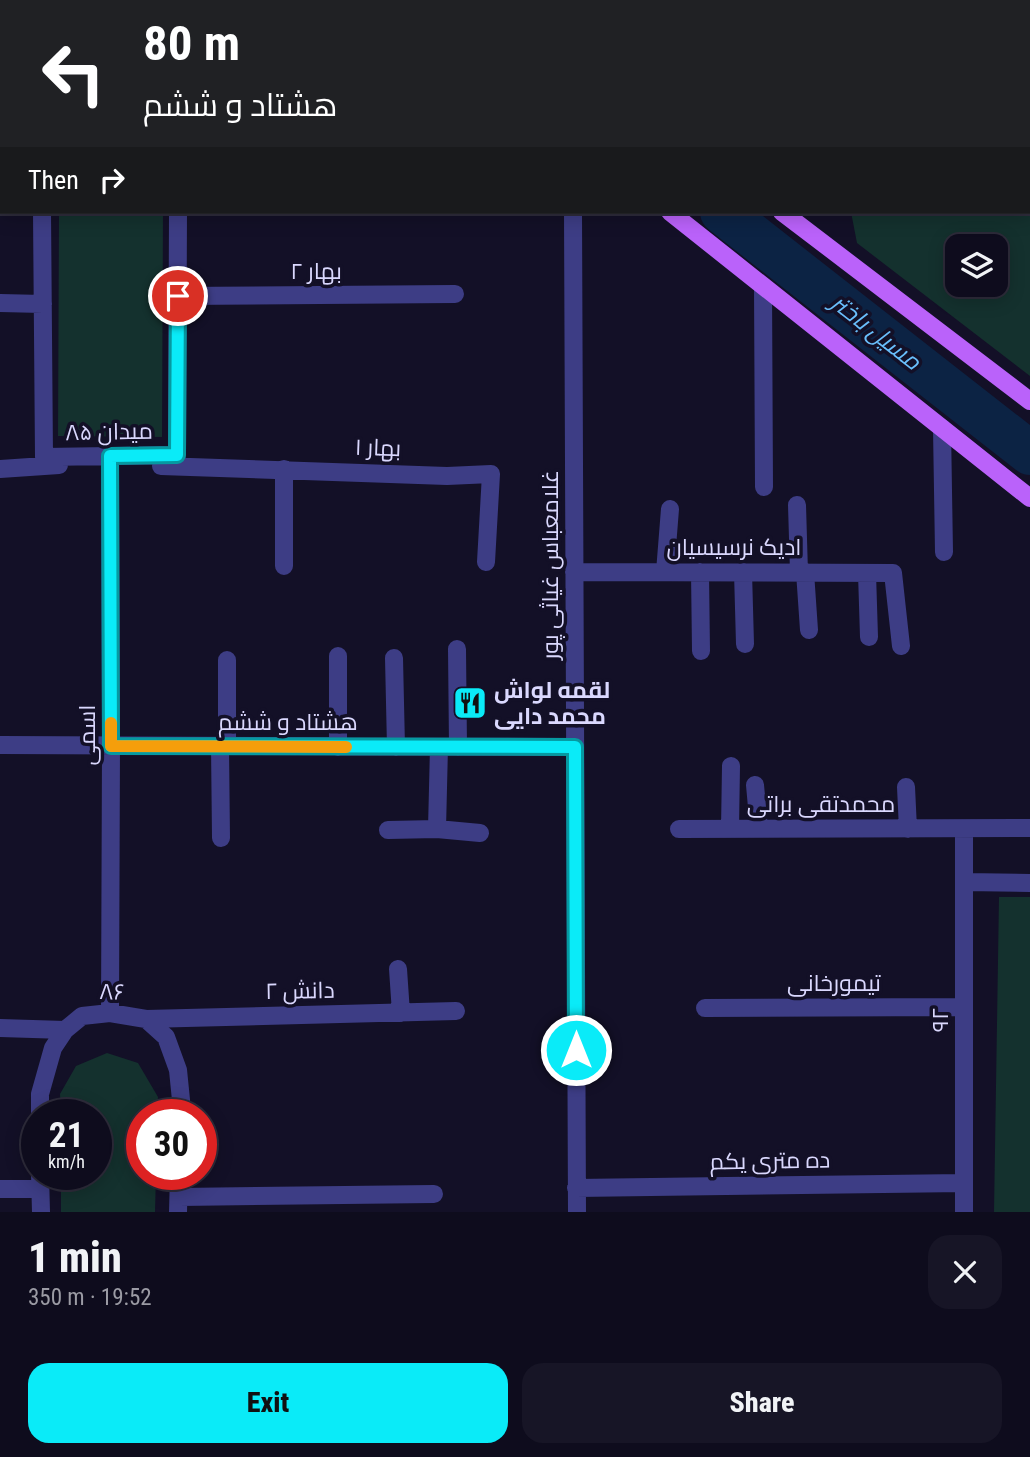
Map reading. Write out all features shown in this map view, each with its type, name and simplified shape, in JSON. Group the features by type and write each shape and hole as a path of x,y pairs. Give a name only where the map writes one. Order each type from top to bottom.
{"main road":[{"path":"673,214 1030,499"},
{"path":"785,214 1030,401"}],"street":[{"name":"میدان ۸۵","path":"41,214 44,457 110,461 177,455 178,214"},
{"name":"غلامعباس غیاثی پور","path":"573,214 577,1212"},
{"path":"763,286 764,487"},
{"name":"بهار ۲","path":"178,296 455,294"},
{"path":"0,303 43,304"},
{"path":"942,428 944,552"},
{"path":"0,468 110,461"},
{"name":"بهار ۱","path":"110,461 447,476 491,474 486,562"},
{"name":"اسمی","path":"110,461 110,1013"},
{"path":"284,469 284,566"},
{"path":"797,505 809,630"},
{"path":"665,572 670,509"},
{"name":"ادیک نرسیسیان","path":"575,572 893,573 901,646"},
{"path":"700,572 701,651"},
{"path":"743,572 745,644"},
{"path":"867,573 869,637"},
{"path":"457,649 458,747"},
{"path":"338,656 338,747"},
{"path":"394,658 396,747"},
{"path":"221,838 227,660"},
{"name":"هشتاد و ششم","path":"0,745 575,747"},
{"path":"437,830 439,747"},
{"path":"730,829 731,766"},
{"path":"755,785 759,829"},
{"path":"905,787 908,829"},
{"name":"محمدتقی براتی","path":"679,829 1030,828"},
{"name":"۹۲","path":"964,829 964,1212"},
{"path":"388,830 480,833"},
{"path":"964,882 1030,883"},
{"path":"398,969 401,1013"},
{"name":"تیمورخانی","path":"705,1008 964,1007"},
{"name":"دانش ۲","path":"146,1019 456,1012"},
{"name":"۸۶","path":"65,1030 82,1016 110,1013 146,1019 166,1037 178,1070 181,1099"},
{"path":"0,1028 65,1030"},
{"path":"40,1099 53,1048 65,1030"},
{"name":"ده متری یکم","path":"576,1188 964,1183"},
{"path":"0,1189 21,1185"},
{"path":"40,1190 41,1212"},
{"path":"178,1205 434,1195"}],"green space":[{"path":"59,214 163,214 162,437 58,436"},
{"path":"851,214 1030,214 1030,376 857,243"},
{"path":"999,897 1030,897 1030,1212 994,1212"},
{"path":"107,1053 138,1063 158,1097 126,1099 126,1190 156,1190 155,1212 61,1212 61,1190 112,1190 112,1099 60,1099 60,1094 76,1066"}],"waterway":[{"name":"مسیل باختر","path":"725,214 1030,453"}],"slow traffic":[{"path":"111,723 111,746 346,747"}],"place":[{"name":"لقمه لواش محمد دايى","path":"470,703"}],"route":[{"path":"178,296 177,455 110,456 111,746 575,747 576,1050"}]}
